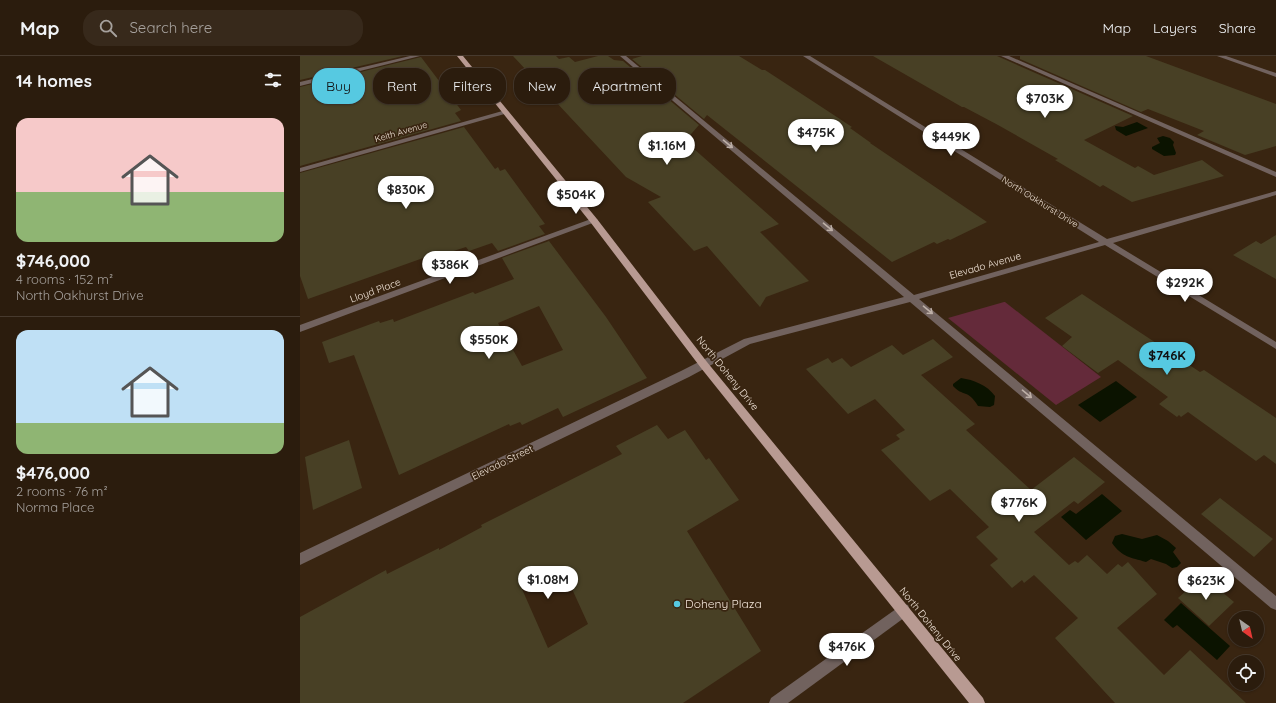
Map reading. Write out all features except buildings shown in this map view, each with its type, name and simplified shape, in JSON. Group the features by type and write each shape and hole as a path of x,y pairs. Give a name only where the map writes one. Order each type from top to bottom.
{"main road":[{"name":"North Doheny Drive","path":"460,56 594,220 704,365 978,703"}],"street":[{"path":"300,84 417,56"},
{"path":"623,56 1276,604"},
{"name":"North Oakhurst Drive","path":"806,56 1106,243 1276,346"},
{"path":"1004,56 1276,175"},
{"path":"1220,56 1276,75"},
{"name":"Keith Avenue","path":"300,170 506,112"},
{"name":"Elevado Avenue","path":"704,365 747,341 913,298 1276,193"},
{"name":"Lloyd Place","path":"300,329 594,220"},
{"name":"Elevado Street","path":"300,559 704,365"},
{"path":"776,703 903,610"}],"shaded area":[{"path":"1137,122 1148,128 1126,136 1116,130 1115,126 1123,127"},
{"path":"1163,136 1170,138 1174,142 1173,145 1176,153 1175,155 1164,156 1152,149 1152,147 1160,143 1157,138"},
{"path":"1005,302 1101,377 1056,405 948,318"},
{"path":"961,378 971,380 984,386 992,392 995,396 994,405 990,407 978,406 971,397 953,386 953,384"},
{"path":"1116,381 1137,397 1100,422 1078,405"},
{"path":"1102,494 1122,511 1086,540 1061,517 1070,510 1076,514"},
{"path":"1122,534 1142,539 1157,535 1168,541 1176,548 1173,552 1181,563 1177,567 1172,568 1166,564 1151,559 1146,562 1127,556 1120,552 1112,543 1115,536"},
{"path":"1181,603 1228,644 1229,647 1217,660 1177,625 1173,628 1164,620"}],"place":[{"name":"Doheny Plaza","path":"677,604"}]}
